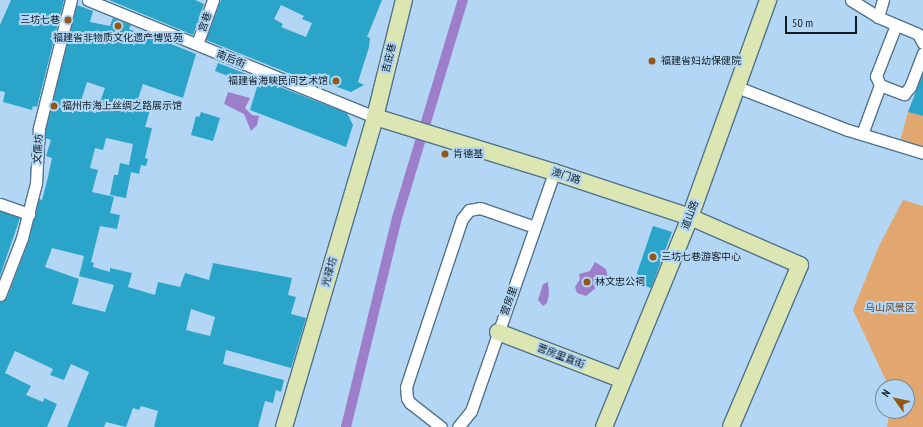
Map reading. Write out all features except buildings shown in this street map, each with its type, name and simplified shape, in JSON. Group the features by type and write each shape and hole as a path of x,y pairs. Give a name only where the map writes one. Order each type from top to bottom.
{"street":[{"name":"文儒坊","path":"0,295 28,214 36,184 39,128 71,0"},
{"name":"南后街","path":"88,0 375,117"},
{"name":"宫巷","path":"197,44 213,0"},
{"name":"吉庇巷","path":"375,117 404,0"},
{"name":"道山路","path":"604,427 690,217 768,0"},
{"path":"851,0 878,17 918,34 923,43"},
{"path":"878,17 883,0"},
{"path":"862,134 880,85 876,76 896,25"},
{"path":"880,85 904,94 910,86 923,53"},
{"path":"737,87 862,134 923,152"},
{"name":"澳门路","path":"375,117 554,172 690,217 800,265 730,427"},
{"name":"光禄坊","path":"284,427 375,117"},
{"name":"营房里","path":"458,427 471,411 554,172"},
{"path":"0,204 28,214"},
{"path":"441,427 410,403 407,398 406,387 462,219 469,210 480,208 535,227"},
{"name":"营房里直街","path":"498,332 623,380"}],"green space":[{"path":"908,112 923,116 923,153 899,145"},
{"name":"乌山风景区","path":"903,200 923,206 923,427 887,427 888,419 915,419 915,379 885,379 853,310 879,246"}],"shaded area":[{"path":"228,92 250,98 245,108 252,115 259,116 257,125 251,131 244,114 224,104"},
{"path":"595,262 606,269 608,278 586,296 577,293 575,287 580,279 579,274 590,271"},
{"path":"548,282 549,294 547,303 543,306 538,300 543,284"}],"waterway":[{"path":"346,427 397,218 463,0"}],"place":[{"name":"三坊七巷","path":"68,20"},
{"name":"福建省非物质文化遗产博览苑","path":"118,26"},
{"name":"福建省妇幼保健院","path":"652,61"},
{"name":"福建省海峡民间艺术馆","path":"336,81"},
{"name":"福州市海上丝绸之路展示馆","path":"54,106"},
{"name":"肯德基","path":"445,154"},
{"name":"三坊七巷游客中心","path":"653,257"},
{"name":"林文忠公祠","path":"587,282"}]}
